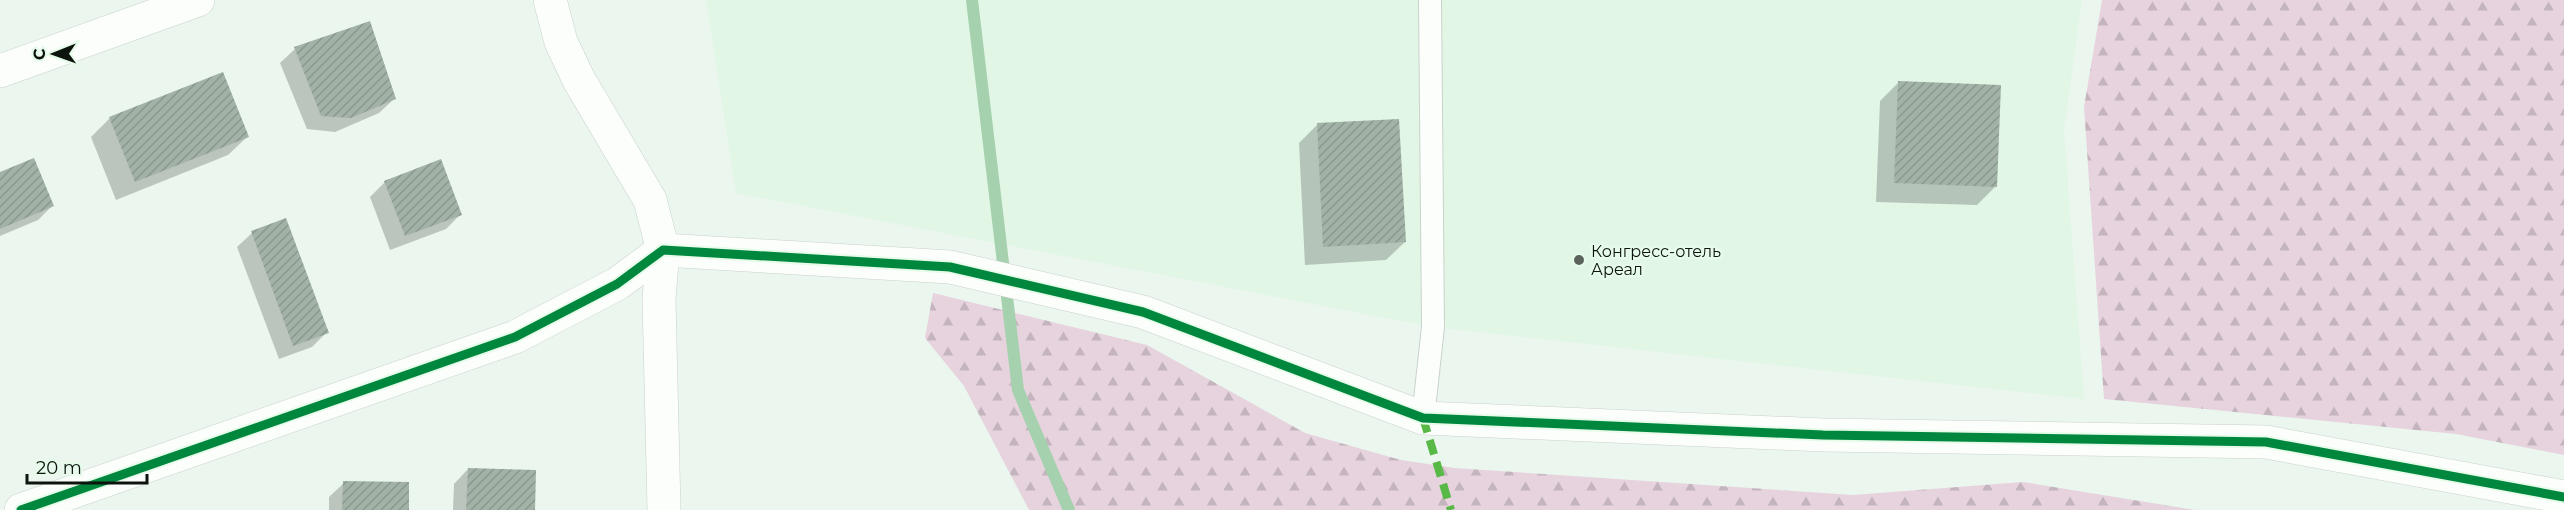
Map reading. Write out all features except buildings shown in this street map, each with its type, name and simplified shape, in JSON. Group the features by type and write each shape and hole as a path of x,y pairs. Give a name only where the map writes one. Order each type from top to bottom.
{"street":[{"path":"0,71 198,0"},
{"path":"550,0 561,42 579,80 650,200 663,250 659,299 664,510"},
{"path":"21,510 515,337 617,284 663,250 950,267 1143,312 1423,418 1823,435 2266,442 2564,497"}],"lane":[{"path":"1423,418 1433,327 1430,0"}],"shaded area":[{"name":"Конгресс-отель Ареал","path":"706,0 2082,0 2064,130 2084,399 1433,327 736,193"}],"green space":[{"path":"2102,0 2564,0 2564,455 2456,434 2104,399 2084,107"},
{"path":"933,293 1147,345 1305,433 1401,460 1455,468 1853,495 2023,482 2195,510 1029,510 964,386 925,338"}],"waterway":[{"path":"972,0 1018,390 1069,510"}],"marked path":[{"path":"1423,418 1451,510"}],"cycle path":[{"path":"21,510 515,337 617,284 663,250 950,267 1143,312 1423,418 1823,435 2266,442 2564,497"}],"place":[{"name":"Конгресс-отель Ареал","path":"1579,260"}]}
